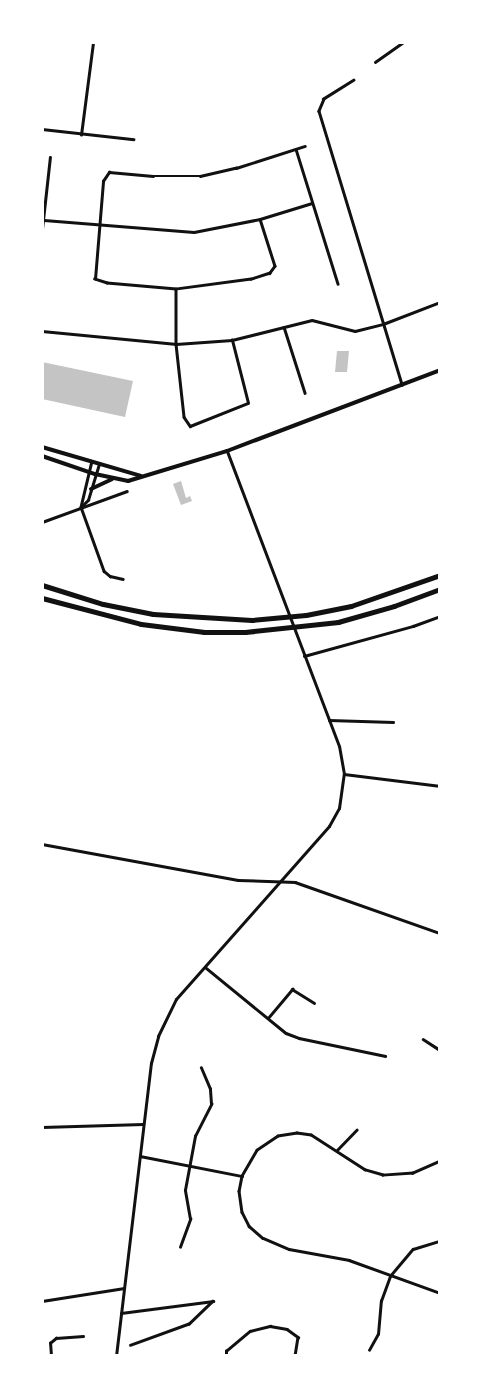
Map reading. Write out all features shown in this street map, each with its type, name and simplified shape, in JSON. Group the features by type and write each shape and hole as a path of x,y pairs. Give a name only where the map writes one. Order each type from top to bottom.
{"highway":[{"path":"42,585 102,604 153,614 208,620 272,619 306,615 370,600 440,575"},
{"path":"42,598 101,616 162,628 204,632 275,631 375,612 440,588"}],"main road":[{"path":"42,456 112,479 128,481 141,476 153,475 227,451 440,370"},
{"path":"42,446 141,476"},
{"path":"91,490 112,479"}],"street":[{"path":"81,134 93,42"},
{"path":"375,62 404,42"},
{"path":"354,80 324,99 319,111 402,385"},
{"path":"42,130 134,138"},
{"path":"260,219 275,266 270,273 251,279 176,289 108,283 95,279 93,272 103,181 109,172 152,176 200,176 305,146"},
{"path":"296,149 338,284"},
{"path":"42,229 50,157"},
{"path":"44,220 98,226 194,232 260,219 312,203"},
{"path":"176,289 176,344 184,417 190,426 248,403 232,340"},
{"path":"42,331 176,344 232,340 312,320 355,331 384,324 440,302"},
{"path":"284,327 305,393"},
{"path":"116,1356 151,1063 158,1036 176,998 283,881 329,826 339,808 344,774 339,746 227,451"},
{"path":"92,462 81,507 104,571 110,576 123,578"},
{"path":"81,507 91,490 100,464"},
{"path":"42,522 127,491"},
{"path":"304,656 413,626 440,616"},
{"path":"329,720 393,722"},
{"path":"344,774 440,786"},
{"path":"42,844 238,880 295,882 440,933"},
{"path":"204,966 268,1018 298,1038 386,1056"},
{"path":"268,1018 292,989 314,1003"},
{"path":"423,1039 440,1050"},
{"path":"180,1247 190,1218 185,1190 195,1136 211,1104 210,1089 201,1068"},
{"path":"42,1126 144,1124"},
{"path":"337,1150 356,1130"},
{"path":"440,1161 413,1173 383,1175 365,1170 337,1150 311,1135 297,1133 278,1136 257,1150 242,1176 242,1212 249,1226 263,1238 290,1249 348,1260 440,1292"},
{"path":"140,1156 242,1176"},
{"path":"369,1350 378,1334 381,1301 390,1276 413,1249 440,1241"},
{"path":"42,1301 124,1288"},
{"path":"121,1313 213,1301 190,1324 131,1344"},
{"path":"221,1356 250,1331 270,1326 287,1328 298,1337 295,1356"},
{"path":"51,1356 50,1343 56,1338 84,1336"},
{"path":"226,1351 226,1356"}],"building":[{"path":"337,351 349,351 347,372 335,372"},
{"path":"42,362 133,381 125,417 42,399"},
{"path":"181,481 186,498 190,496 192,501 181,505 173,484"}]}
